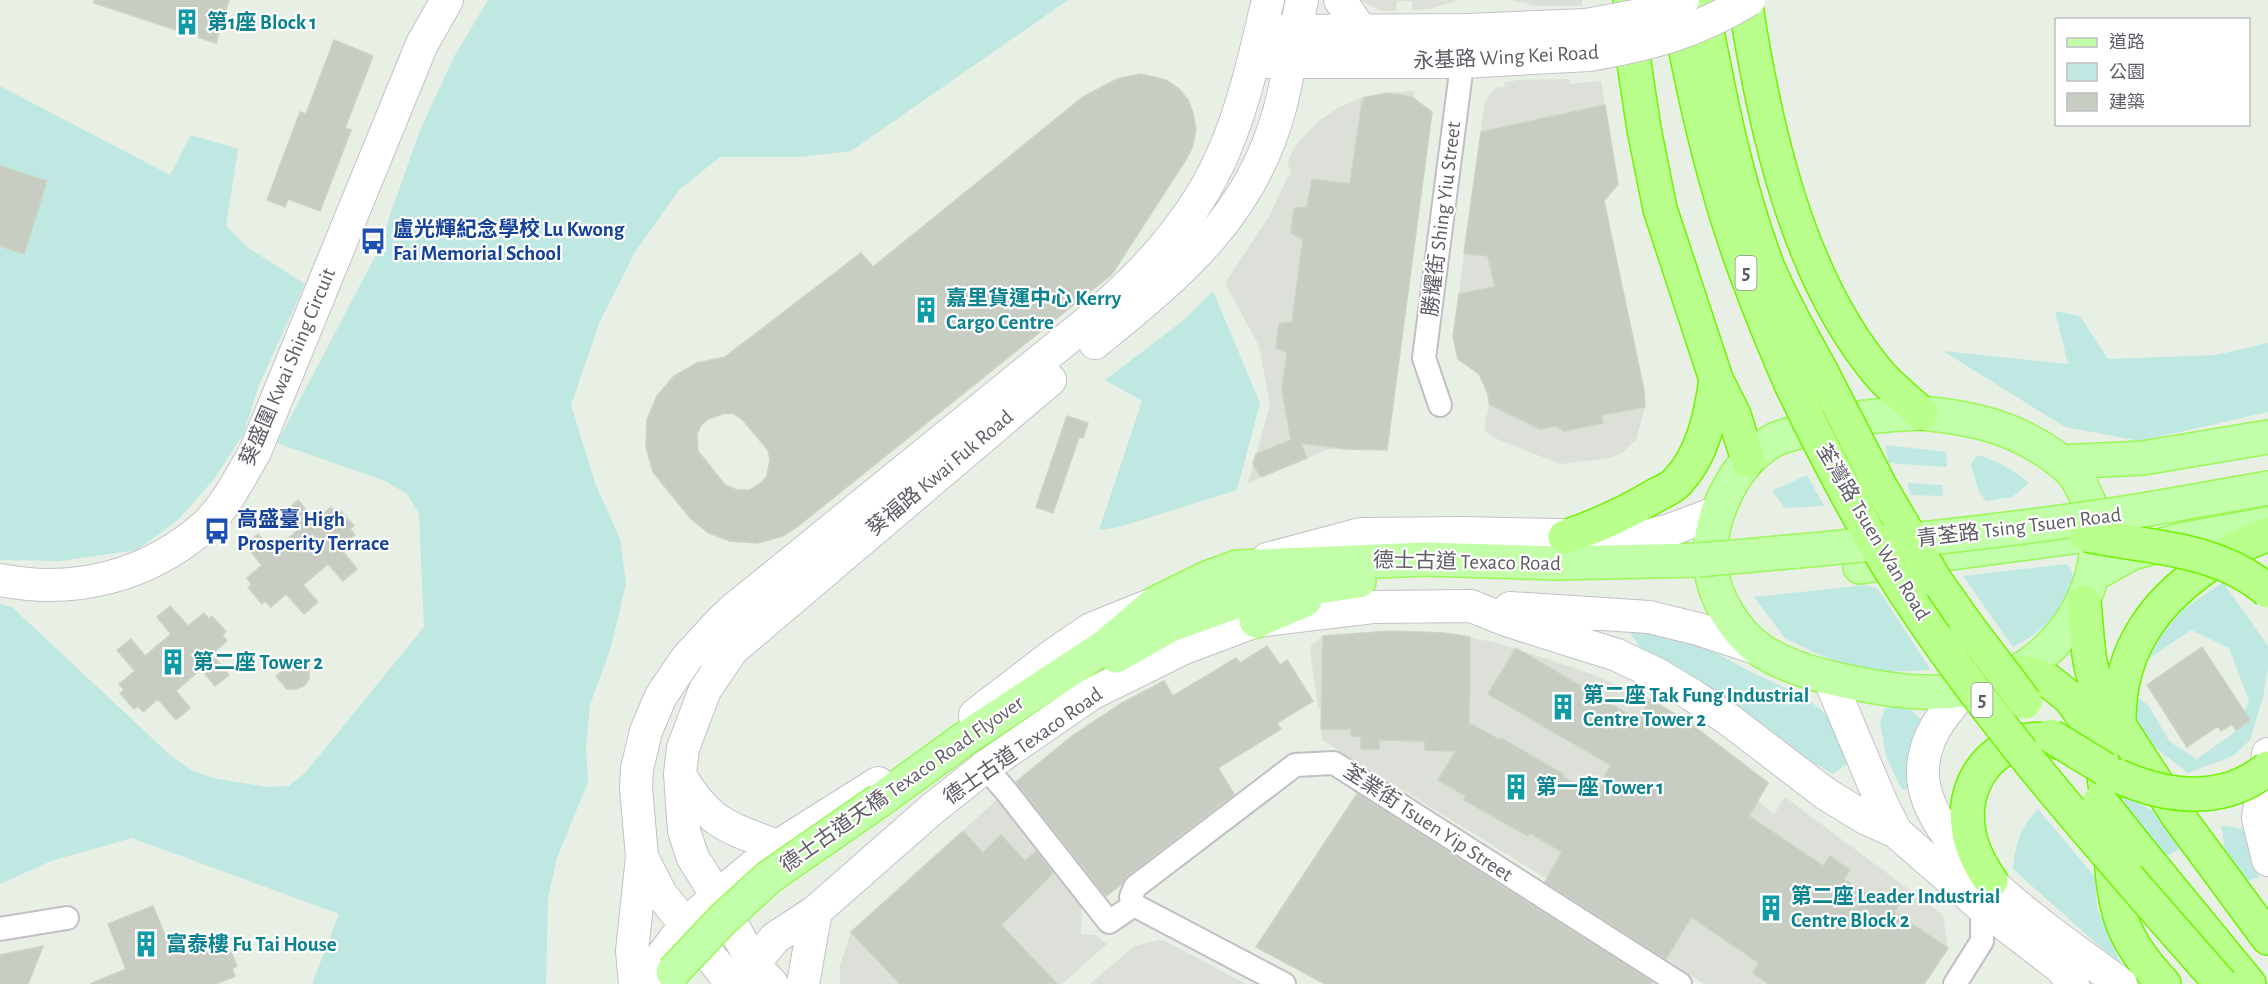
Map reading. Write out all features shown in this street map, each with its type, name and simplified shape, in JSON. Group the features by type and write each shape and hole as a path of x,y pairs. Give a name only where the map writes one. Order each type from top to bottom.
{"highway":[{"path":"1630,0 1631,44 1644,129 1660,209 1716,379 1734,415 1748,460"},
{"name":"荃灣路 Tsuen Wan Road","path":"1676,0 1690,75 1723,203 1748,278 1791,384 1848,499 1935,637 2040,774 2221,984"},
{"name":"荃灣路 Tsuen Wan Road","path":"1701,0 1718,92 1743,191 1767,265 1785,305 1880,486 1935,580 2050,736 2086,784 2249,984"},
{"path":"1744,0 1768,126 1793,211 1827,293 1844,325 1882,377 1921,413"},
{"path":"1565,537 1637,507 1676,484 1694,459 1704,435 1716,379"},
{"path":"2119,723 2120,686 2127,662 2134,644 2157,610 2186,583 2220,557 2268,534"},
{"path":"2087,536 2185,550 2237,570 2268,591"},
{"path":"2089,588 2088,660 2092,679 2102,699 2196,840 2268,938"},
{"path":"2022,672 2046,679 2070,698 2094,730 2100,748 2112,876 2119,916 2125,932 2150,969 2164,984"},
{"path":"2050,736 2123,778 2173,793 2193,795 2223,791 2247,782 2268,768"},
{"path":"1986,894 1967,825 1971,791 1977,775 1988,762 2002,750 2019,742 2033,738 2048,739 2065,743 2078,750 2093,764 2104,780"}],"main road":[{"name":"葵盛圍 Kwai Shing Circuit","path":"0,580 18,584 62,586 103,580 140,568 175,549 207,524 230,494 255,452 422,44 447,0"},
{"name":"葵福路 Kwai Fuk Road","path":"736,978 686,924 662,894 642,857 636,787 641,749 652,713 671,679 686,659 719,623 759,587 1084,325 1144,271 1181,226 1225,149 1268,0"},
{"name":"葵福路 Kwai Fuk Road","path":"736,978 717,896 693,858 684,831 680,774 683,748 705,690 732,650 934,477 1162,288 1208,242 1230,216 1248,188 1260,163 1279,112 1302,0"},
{"path":"1340,0 1362,32"},
{"name":"永基路 Wing Kei Road","path":"1260,31 1362,32 1586,25 1635,16 1683,0"},
{"name":"永基路 Wing Kei Road","path":"1252,61 1290,63 1462,62 1589,55 1642,46 1666,39 1692,30 1749,0"},
{"path":"1470,606 1649,617 1698,629 1759,649 1787,664 1829,678 1899,691 1934,693 1964,691 2022,672 2051,647 2072,622 2089,588 2097,533 2092,506 2076,476 2032,441 1990,424 1954,416 1921,413 1868,416 1815,426 1774,440 1748,460 1727,489 1718,512 1712,547 1711,568 1718,595 1733,621 1759,649"},
{"path":"2061,462 2143,458 2268,437"},
{"name":"青荃路 Tsing Tsuen Road","path":"1700,570 1860,567 2087,536 2128,525 2151,515 2268,488"},
{"name":"青荃路 Tsing Tsuen Road","path":"1700,570 1856,547 2268,503"},
{"name":"德士古道 Texaco Road","path":"641,984 686,924 778,846 868,790 936,743 1091,629 1156,603 1207,578 1237,567 1361,534 1464,533 1642,537 1670,530 1718,512"},
{"path":"2089,588 2132,553 2181,540 2268,524"},
{"name":"德士古道 Texaco Road","path":"1344,572 1425,559 1700,570"},
{"name":"德士古道 Texaco Road","path":"1237,567 1344,572 1398,578 1556,580 1700,570"},
{"path":"1256,621 1344,572"},
{"name":"德士古道天橋 Texaco Road Flyover","path":"664,984 723,919 769,877 1080,677 1171,625 1249,597 1344,572"},
{"name":"德士古道天橋 Texaco Road Flyover","path":"679,984 732,929 779,886 884,805 964,739 1104,647 1156,603"},
{"name":"德士古道 Texaco Road","path":"736,978 775,938 816,910 931,810 985,767 1091,694 1184,648 1256,621 1373,607 1470,606 1506,620 1617,655 1657,674 1728,719 1826,794 1867,819 1896,832 1986,894 2061,968 2073,984"},
{"path":"1829,678 1896,832"},
{"name":"德士古道 Texaco Road","path":"1964,691 1944,712 1932,732 1925,753 1923,774 1925,795 1934,814 1986,894 2017,905 2121,984"},
{"path":"2268,754 2258,818 2268,860"},
{"path":"680,774 690,792 712,817 737,831 778,846"},
{"path":"635,984 632,951 642,857"},
{"path":"803,984 816,910"}],"street":[{"name":"勝耀街 Shing Yiu Street","path":"1440,405 1424,358 1467,30"},
{"name":"荃業街 Tsuen Yip Street","path":"1134,904 1131,897 1135,887 1295,765 1334,763 1680,984"},
{"path":"985,767 1109,922 1134,904 1284,984"},
{"path":"1955,984 1982,941 1986,894"},
{"path":"0,929 67,918"}],"shaded area":[{"path":"1359,0 1459,0 1429,9 1412,10 1412,1 1397,1 1396,11 1381,11"},
{"path":"1510,0 1582,0 1582,6 1537,6"},
{"path":"1569,79 1570,84 1601,81 1618,184 1604,201 1644,390 1645,407 1636,440 1622,453 1610,458 1560,464 1497,439 1484,430 1489,404 1488,394 1479,374 1458,359 1453,337 1484,106 1488,97 1495,88 1505,87 1504,83 1517,80"},
{"path":"1414,91 1414,98 1432,112 1384,450 1329,449 1248,483 1270,405 1259,346 1225,283 1270,215 1288,176 1291,176 1288,162 1293,150 1303,137 1320,120 1338,108 1363,97"},
{"path":"1390,631 1444,633 1498,643 1589,673 1650,699 1688,722 1768,783 1758,801 1774,814 1785,797 1943,915 1948,948 1924,984 1704,984 1547,879 1322,740 1321,708 1318,708 1310,650 1312,644 1323,636"},
{"path":"1001,796 1082,899 1081,934 1095,935 1107,944 1062,984 840,984 840,965 851,932"},
{"path":"1159,940 1165,941 1246,984 1090,984 1134,946"}],"green space":[{"path":"488,0 1068,0 851,151 800,157 720,157 679,190 635,252 600,321 571,405 595,483 620,539 626,583 611,647 590,705 586,748 588,782 557,858 548,898 546,984 312,984 339,914 132,838 51,861 0,884 0,604 12,607 170,755 191,770 213,778 267,787 289,786 305,773 424,627 419,514 407,494 385,481 277,443 376,255 420,130 455,55"},
{"path":"0,86 170,175 191,135 238,149 226,226 247,247 305,284 259,385 243,435 214,479 179,519 137,550 60,561 0,560"},
{"path":"1213,291 1260,403 1237,490 1119,527 1099,530 1142,401 1105,380 1184,320"},
{"path":"2055,311 2080,316 2108,359 2216,355 2268,343 2268,412 2140,441 2065,427 1943,351 2068,364"},
{"path":"1886,445 1946,452 1947,467 1888,463"},
{"path":"1977,455 2004,466 2029,483 2012,497 1986,501 1979,492 1971,464"},
{"path":"1807,475 1824,506 1785,508 1772,491"},
{"path":"1908,483 1942,485 1943,496 1910,495"},
{"path":"2067,564 2072,571 2074,587 2042,628 2013,647 1963,576"},
{"path":"2223,582 2268,646 2268,667 2263,697 2250,740 2233,756 2188,773 2155,747 2140,730 2130,706 2127,690 2148,705 2170,742 2197,759 2235,732 2249,701 2229,648 2191,630 2144,662 2162,634 2184,609"},
{"path":"1866,585 1878,589 1931,670 1885,672 1843,664 1813,652 1785,638 1754,597"},
{"path":"1626,628 1687,637 1749,671 1805,697 1827,715 1837,730 1851,761 1833,774 1809,760 1696,682 1643,651"},
{"path":"1906,705 1922,720 1917,786 1902,790 1886,756 1880,722 1885,708"},
{"path":"2121,793 2151,810 2164,812 2184,847 2166,856 2127,810"},
{"path":"2038,809 2095,877 2097,908 2122,966 2013,869 2020,837 2026,823"},
{"path":"2221,825 2243,829 2259,877 2240,883 2226,855"}],"building":[{"name":"第1座 Block 1","path":"94,0 229,0 216,43 94,3"},
{"path":"334,40 373,56 345,128 351,130 320,211 288,199 285,207 267,200 300,112 306,114"},
{"name":"嘉里貨運中心 Kerry Cargo Centre","path":"1141,74 1166,80 1179,89 1188,100 1196,130 1192,148 1185,161 1112,274 783,536 757,543 730,541 709,533 691,519 653,472 646,447 647,420 657,396 674,376 697,363 725,357 861,253 873,267 1083,97 1117,79","holes":["725,413 734,414 742,419 768,450 770,459 767,476 750,490 737,490 725,485 698,451 697,434 701,425 708,419"]},
{"path":"1387,93 1412,97 1432,112 1387,450 1346,449 1301,443 1307,458 1261,477 1253,464 1256,454 1291,440 1282,390 1287,353 1276,347 1279,324 1292,322 1303,239 1291,233 1294,209 1307,207 1312,179 1350,184 1362,102 1364,98"},
{"path":"1605,105 1618,184 1604,201 1644,390 1645,407 1601,415 1603,423 1564,431 1556,426 1540,429 1489,404 1488,394 1479,374 1458,359 1453,337 1459,294 1495,287 1488,256 1464,253 1481,132"},
{"path":"0,166 47,181 24,254 0,246"},
{"path":"1067,416 1088,423 1083,438 1079,437 1053,513 1036,507"},
{"path":"298,500 315,521 331,507 336,513 340,510 354,526 350,529 355,535 340,548 357,569 343,581 328,564 303,585 318,602 304,614 286,594 271,607 265,601 262,604 248,587 252,585 247,578 262,565 245,545 258,534 273,551 299,529 285,512"},
{"name":"第二座 Tower 2","path":"170,606 188,626 204,613 209,619 212,616 226,632 222,635 227,641 212,654 229,675 215,686 201,669 176,691 190,708 176,720 158,699 143,712 138,706 134,709 120,693 124,690 119,684 135,671 117,650 131,639 145,656 171,634 157,617"},
{"path":"1390,631 1444,633 1470,637 1469,727 1471,724 1500,740 1501,738 1594,795 1611,765 1488,694 1516,648 1638,720 1650,699 1690,723 1768,783 1749,816 1823,866 1830,856 1850,870 1844,879 1874,899 1880,889 1900,903 1894,912 1948,948 1924,984 1769,984 1753,973 1759,963 1691,917 1666,959 1545,882 1562,852 1530,833 1528,836 1464,800 1466,796 1438,780 1456,751 1425,750 1425,741 1379,740 1379,749 1361,749 1361,737 1351,736 1351,729 1321,729 1323,636"},
{"path":"1267,646 1280,665 1287,660 1313,701 1277,723 1281,729 1218,768 1234,794 1127,876 1122,884 1106,896 1016,782 1072,736 1122,703 1164,681 1173,696 1236,658 1240,663"},
{"path":"2202,647 2250,720 2236,730 2232,724 2221,731 2218,726 2187,747 2147,685"},
{"path":"298,658 309,670 309,679 304,686 287,689 276,676"},
{"path":"1357,794 1652,982 1651,984 1325,984 1256,947"},
{"path":"963,831 983,853 1001,835 1025,861 1036,851 1053,873 1001,925 1057,984 900,984 851,932"},
{"name":"富泰樓 Fu Tai House","path":"153,906 171,950 216,932 220,940 225,938 237,966 232,969 235,976 216,984 90,984 126,969 108,924"},
{"path":"43,946 28,984 0,984 0,955"}],"place":[{"name":"第1座 Block 1","path":"187,22"},
{"name":"盧光輝紀念學校 Lu Kwong Fai Memorial School","path":"373,241"},
{"name":"嘉里貨運中心 Kerry Cargo Centre","path":"926,310"},
{"name":"高盛臺 High Prosperity Terrace","path":"217,531"},
{"name":"第二座 Tower 2","path":"173,662"},
{"name":"第二座 Tak Fung Industrial Centre Tower 2","path":"1563,707"},
{"name":"第一座 Tower 1","path":"1516,787"},
{"name":"第二座 Leader Industrial Centre Block 2","path":"1771,908"},
{"name":"富泰樓 Fu Tai House","path":"146,944"}]}
